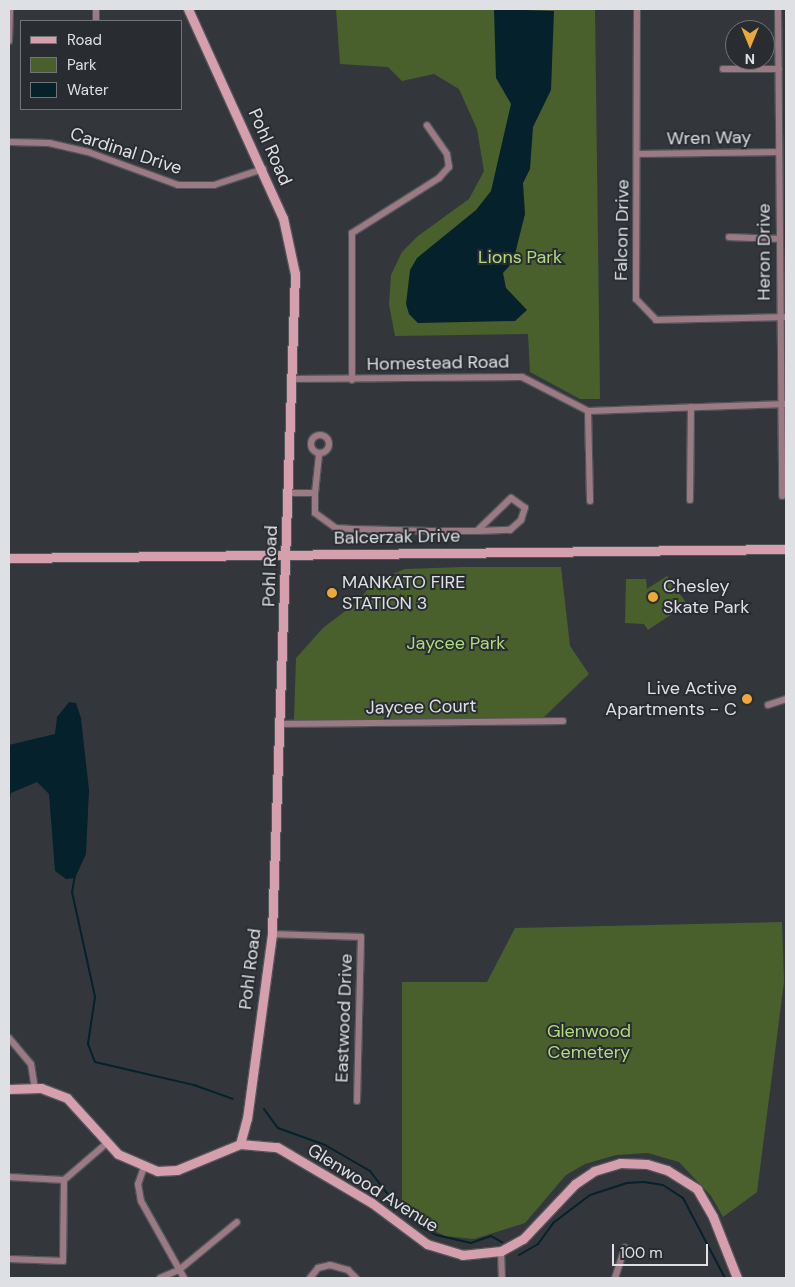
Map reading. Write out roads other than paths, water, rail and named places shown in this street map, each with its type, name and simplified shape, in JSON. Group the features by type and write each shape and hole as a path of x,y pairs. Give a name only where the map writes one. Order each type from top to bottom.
{"street":[{"path":"9,41 10,9"},
{"name":"Pohl Road","path":"188,9 283,218 296,274 272,934 247,1118 240,1144"},
{"name":"Falcon Drive","path":"637,9 636,299 656,320 783,317"},
{"name":"Heron Drive","path":"778,9 784,404 782,496"},
{"path":"723,69 779,69"},
{"path":"352,380 352,233 439,178 449,167 447,154 427,124"},
{"name":"Cardinal Drive","path":"9,142 49,143 88,152 178,185 214,185 262,169"},
{"name":"Wren Way","path":"638,154 779,152"},
{"path":"729,237 780,239"},
{"name":"Homestead Road","path":"291,379 352,380 522,377 588,411 784,404"},
{"path":"690,500 691,407"},
{"path":"588,411 590,501"},
{"path":"319,454 315,513 336,528 477,531 510,530 521,520 526,508 511,498 477,531"},
{"path":"289,493 315,493"},
{"name":"Balcerzak Drive","path":"9,558 786,549"},
{"path":"768,705 786,700"},
{"name":"Jaycee Court","path":"280,724 563,721"},
{"name":"Eastwood Drive","path":"272,934 362,937 357,1101"},
{"path":"9,1038 31,1064 35,1089"},
{"path":"9,1089 35,1089 67,1098 107,1143 144,1168 138,1184 141,1201 184,1278"},
{"path":"9,1177 64,1180 107,1143"},
{"name":"Glenwood Avenue","path":"144,1168 177,1170 240,1144 278,1147 372,1203 427,1244 462,1255 501,1251 522,1239 575,1184 594,1171 620,1163 647,1164 667,1170 697,1189 713,1217 737,1278"},
{"path":"9,1259 63,1261 64,1180"},
{"path":"160,1278 180,1270 237,1222"},
{"path":"615,1278 625,1248"},
{"path":"501,1251 502,1278"},
{"path":"310,1278 318,1268 330,1266 348,1270 356,1278"}],"water":[{"path":"494,9 554,11 551,90 533,127 530,169 523,183 525,214 513,262 503,273 506,288 527,310 515,321 418,323 409,314 406,304 410,270 417,258 476,210 491,191 511,104 496,78"},
{"path":"69,702 76,703 81,718 89,790 86,854 75,878 66,879 55,871 49,794 37,782 11,793 9,802 9,745 55,734 57,717"}],"waterway":[{"path":"75,875 72,892 95,997 88,1044 95,1062 194,1085 233,1099"},
{"path":"264,1109 278,1128 325,1145 370,1171 396,1205 421,1227 436,1235 471,1243 491,1236 502,1242"},
{"path":"519,1255 538,1244 553,1223 590,1195 626,1183 644,1182 663,1185 683,1198 725,1278"}],"place":[{"name":"MANKATO FIRE STATION 3","path":"332,593"},
{"name":"Chesley Skate Park","path":"653,597"},
{"name":"Live Active Apartments - C","path":"747,699"}],"park label":[{"name":"Lions Park","path":"520,257"},
{"name":"Jaycee Park","path":"456,643"},
{"name":"Glenwood Cemetery","path":"589,1042"}]}
